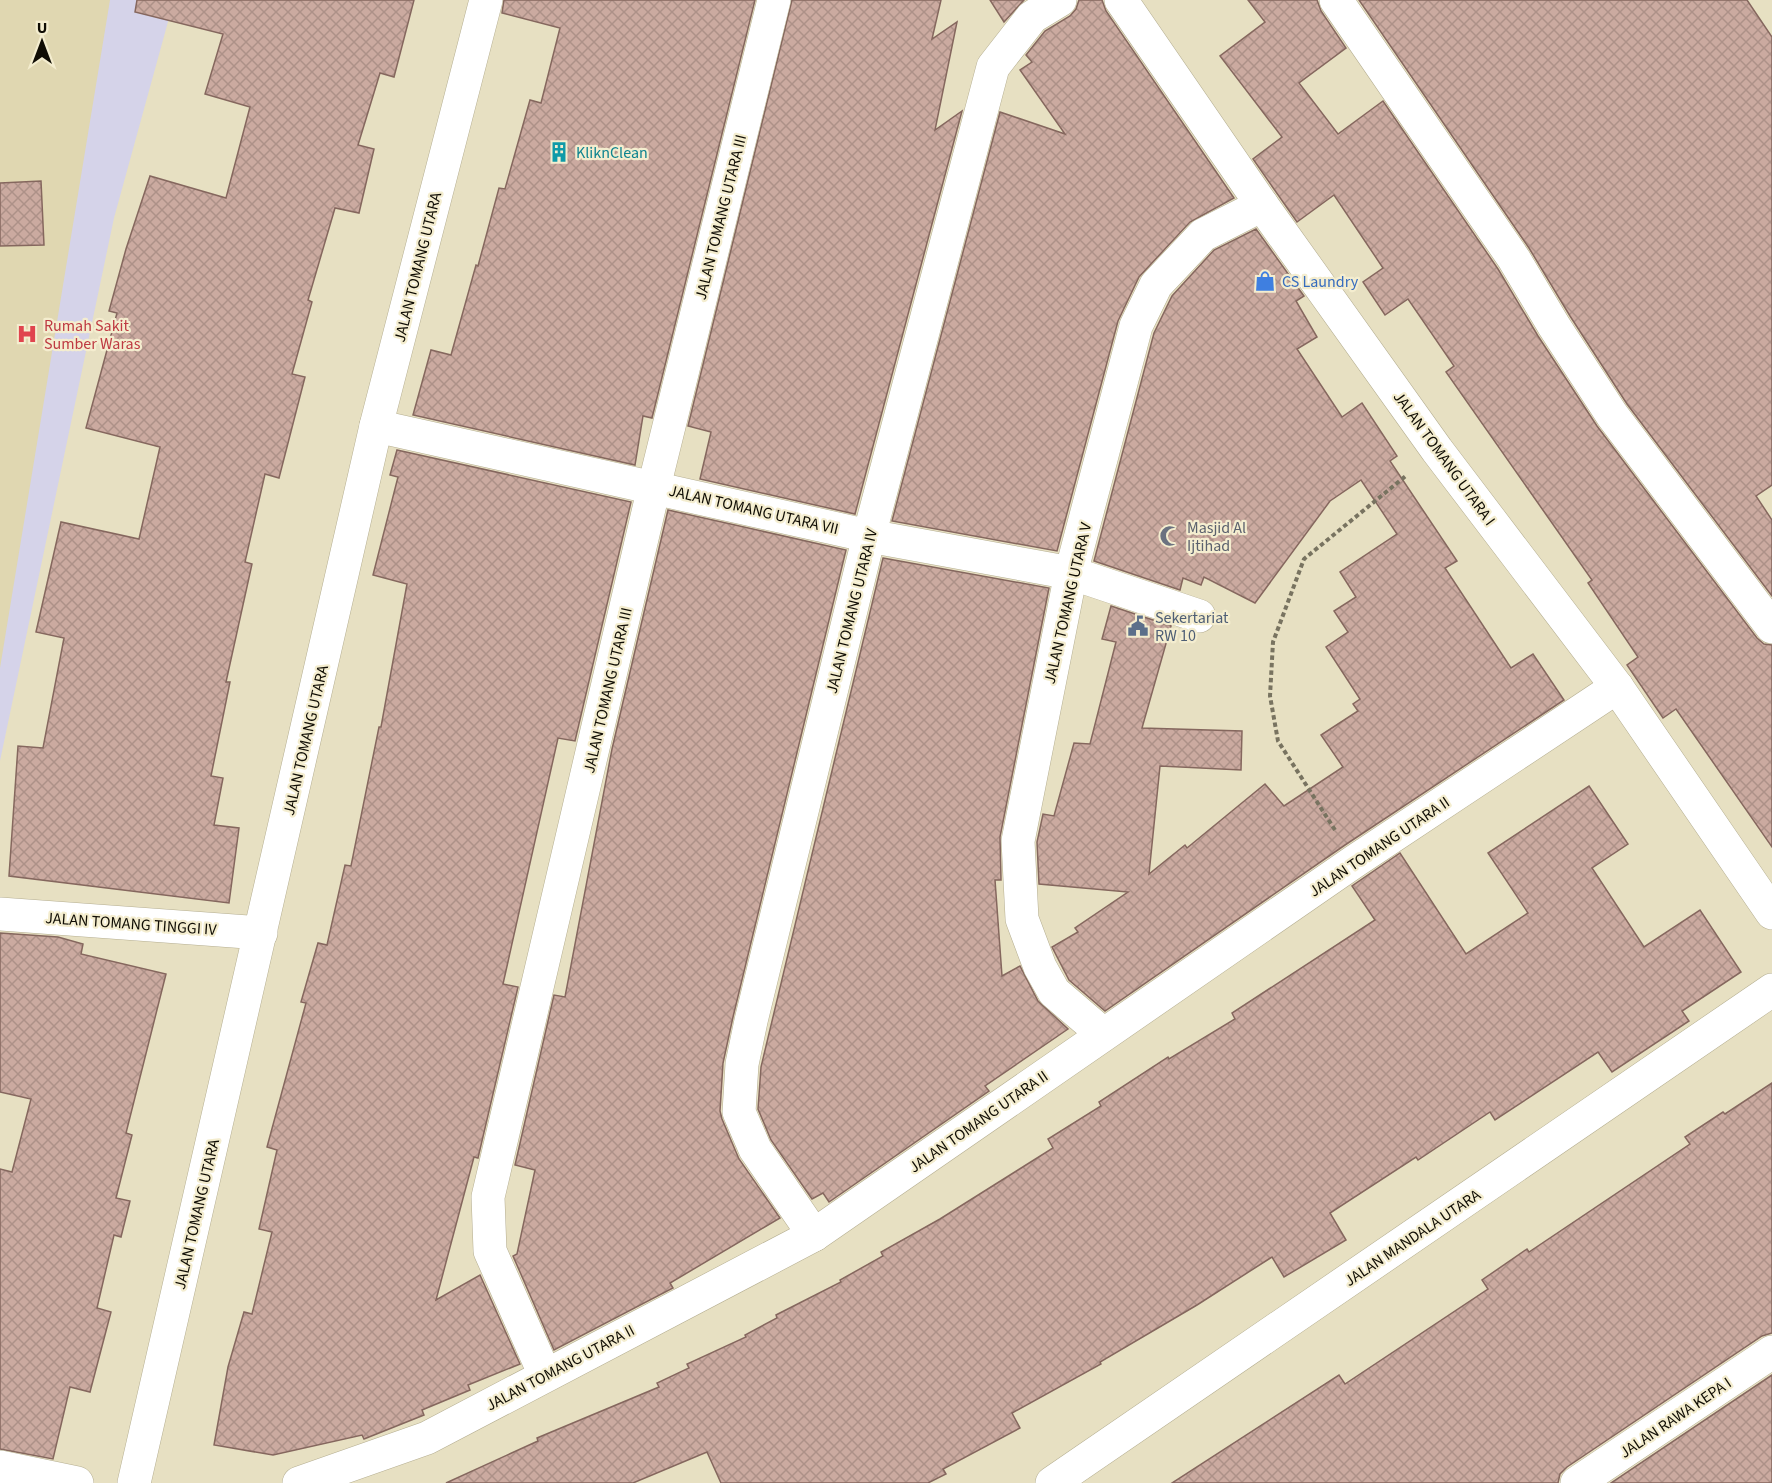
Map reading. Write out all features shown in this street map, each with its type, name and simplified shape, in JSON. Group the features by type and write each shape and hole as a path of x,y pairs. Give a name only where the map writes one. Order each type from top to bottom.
{"street":[{"name":"JALAN TOMANG UTARA","path":"134,1483 376,426 486,0"},
{"name":"JALAN TOMANG UTARA III","path":"545,1375 490,1251 488,1197 654,487 774,0"},
{"name":"JALAN TOMANG UTARA IV","path":"814,1235 755,1149 739,1112 742,1064 869,536 993,67 1032,17 1060,0"},
{"name":"JALAN TOMANG UTARA I","path":"1122,0 1262,205 1437,450 1617,687 1772,913"},
{"path":"1336,0 1515,259 1554,326 1612,415 1772,627"},
{"name":"JALAN TOMANG UTARA V","path":"1103,1034 1054,992 1040,967 1022,919 1018,841 1071,573 1136,326 1156,285 1203,236 1262,205"},
{"name":"JALAN TOMANG UTARA VII","path":"376,426 869,536 1071,573 1199,616"},
{"name":"JALAN TOMANG UTARA II","path":"299,1483 427,1438 814,1235 1355,861 1617,687"},
{"name":"JALAN TOMANG TINGGI IV","path":"0,914 261,933"},
{"name":"JALAN MANDALA UTARA","path":"1072,1477 1772,990"},
{"name":"JALAN RAWA KEPA I","path":"1577,1483 1772,1352"},
{"path":"0,1467 77,1483"}],"path":[{"path":"1355,861 1278,741 1270,696 1273,642 1304,559 1437,450"}],"shaded area":[{"path":"0,0 174,0 114,218 0,761"},
{"name":"Rumah Sakit Sumber Waras","path":"0,0 110,0 0,668"}],"building":[{"path":"137,0 414,0 394,77 380,73 358,145 374,149 359,213 335,208 308,300 312,302 292,374 305,377 279,478 265,474 245,562 252,564 226,682 230,682 211,776 223,778 214,825 239,828 229,903 9,876 18,746 43,748 64,638 36,632 61,522 139,539 160,447 86,428 117,313 109,311 126,249 150,176 226,198 250,107 205,94 223,34 135,12"},
{"path":"504,0 755,0 652,418 643,416 635,465 413,415 431,350 451,355 499,188 505,189 530,100 541,103 560,28 502,13"},
{"path":"792,0 941,0 932,39 957,22 935,130 962,111 855,514 700,479 711,432 688,426"},
{"path":"990,0 1024,0 1004,22"},
{"path":"1079,0 1102,0 1106,11 1234,198 1190,222 1139,277 1118,321 1057,551 892,521 1000,112 1065,134 1020,70 1032,62 1026,55 1045,31 1070,16"},
{"path":"1248,0 1317,0 1321,11 1346,48 1299,83 1338,134 1383,101 1498,269 1538,336 1597,426 1757,638 1764,644 1772,645 1772,847 1676,709 1663,718 1627,665 1638,657 1588,583 1592,580 1446,372 1454,366 1408,299 1385,315 1363,282 1383,268 1334,195 1297,222 1253,159 1282,137 1220,56 1265,22"},
{"path":"1359,0 1747,0 1772,37 1772,485 1756,496 1772,520 1772,596 1627,404 1529,248"},
{"path":"41,181 44,245 0,246 0,183"},
{"path":"1256,229 1304,296 1296,301 1317,337 1297,349 1342,417 1362,403 1397,456 1390,461 1457,561 1445,568 1511,668 1533,654 1564,700 1345,845 1105,1011 1069,980 1052,947 1078,932 1075,928 1128,892 1039,884 1037,842 1043,814 1054,816 1074,743 1090,744 1116,642 1102,639 1111,606 1171,626 1142,728 1242,731 1241,770 1160,766 1149,874 1185,845 1187,848 1265,784 1284,806 1343,767 1321,735 1358,711 1353,704 1360,699 1326,647 1348,632 1334,611 1356,597 1340,572 1397,534 1361,480 1330,501 1255,603 1204,577 1201,585 1183,578 1180,590 1094,561 1154,333 1172,296 1214,250"},
{"path":"397,450 631,502 575,741 558,738 503,984 518,987 478,1158 474,1157 436,1300 480,1275 520,1364 468,1385 470,1390 422,1410 424,1415 364,1439 362,1435 273,1455 214,1445 228,1367 244,1312 252,1314 272,1232 259,1229 277,1150 267,1147 306,1003 301,1002 318,943 327,945 345,865 351,866 379,727 381,727 407,584 373,575 398,477 390,475"},
{"path":"668,510 846,550 723,1063 720,1111 722,1119 739,1159 780,1218 670,1283 673,1288 554,1350 513,1256 517,1254 535,1170 515,1165 554,995 565,997 612,749"},
{"path":"883,558 1049,588 1000,837 1001,880 995,880 1002,976 1020,966 1038,1001 1068,1029 985,1086 989,1091 829,1202 823,1193 812,1199 771,1140 758,1109 761,1067"},
{"path":"1589,786 1628,844 1592,868 1644,947 1700,910 1741,972 1682,1011 1689,1021 1612,1072 1598,1052 1495,1120 1490,1112 1418,1160 1416,1157 1330,1213 1346,1240 1284,1277 1272,1257 1197,1305 1100,1362 1101,1364 1012,1413 1020,1428 943,1469 946,1474 928,1483 721,1483 707,1452 633,1483 446,1483 538,1441 537,1438 659,1387 657,1383 689,1368 687,1364 746,1337 745,1335 777,1318 776,1315 841,1282 840,1280 883,1256 881,1252 940,1219 1053,1148 1048,1139 1101,1106 1099,1102 1168,1057 1169,1059 1235,1019 1232,1013 1375,920 1352,886 1400,853 1466,954 1528,913 1488,853"},
{"path":"0,933 58,937 83,944 81,954 166,974 126,1133 132,1135 116,1198 130,1201 121,1237 114,1235 97,1308 111,1312 90,1392 70,1387 53,1459 0,1449 0,1169 12,1172 31,1099 0,1092"},
{"path":"1772,1083 1772,1333 1762,1336 1567,1467 1560,1474 1558,1483 1172,1483 1339,1375 1345,1384 1488,1289 1482,1280 1527,1249 1529,1252 1690,1144 1685,1137"},
{"path":"1772,1375 1772,1483 1611,1483"}],"place":[{"name":"KliknClean","path":"559,152"},
{"name":"CS Laundry","path":"1265,281"},
{"name":"Rumah Sakit Sumber Waras","path":"27,334"},
{"name":"Masjid Al Ijtihad","path":"1170,536"},
{"name":"Sekertariat RW 10","path":"1138,626"}]}
